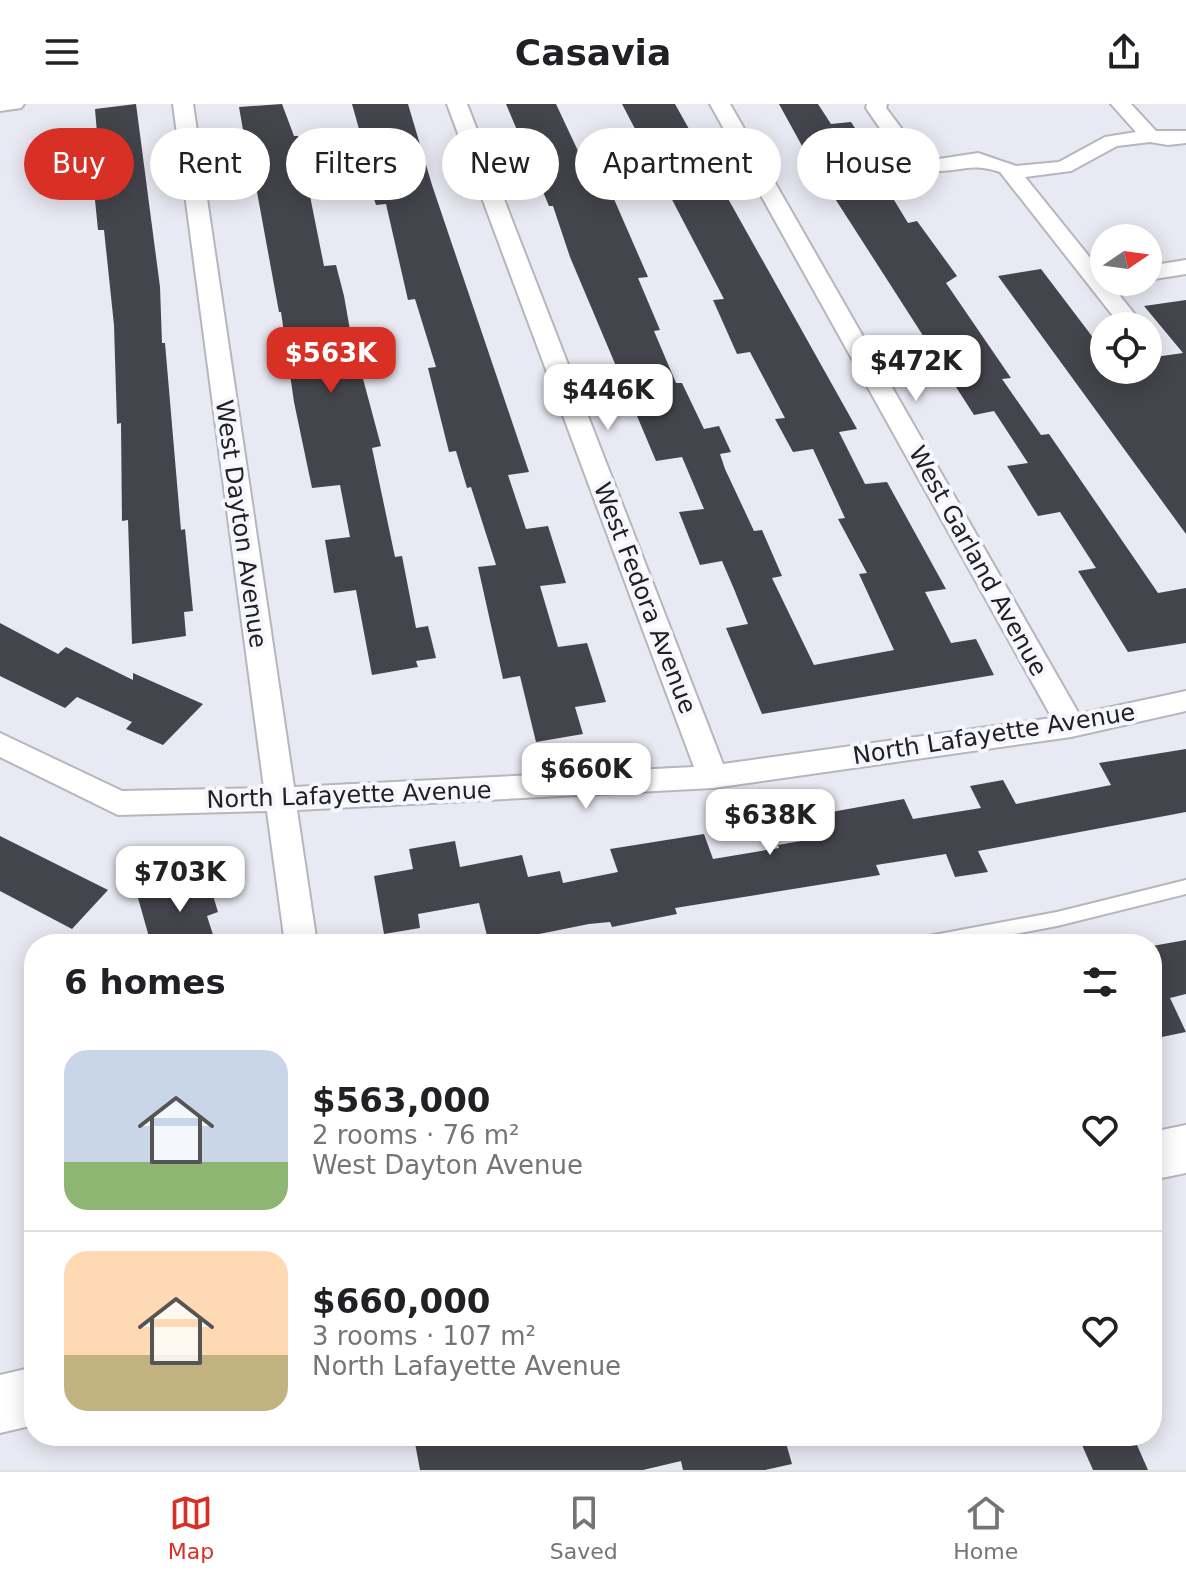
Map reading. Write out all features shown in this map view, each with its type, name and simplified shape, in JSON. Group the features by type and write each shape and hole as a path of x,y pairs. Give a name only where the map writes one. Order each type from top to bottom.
{"street":[{"path":"0,105 14,104"},
{"name":"West Dayton Avenue","path":"183,104 299,934"},
{"name":"West Fedora Avenue","path":"457,104 713,777"},
{"name":"West Garland Avenue","path":"720,104 1071,726"},
{"path":"877,104 876,108 909,152 936,165 978,159 1007,168 1090,268"},
{"path":"1121,104 1150,136"},
{"path":"1011,173 1064,167 1112,141 1150,136 1168,139 1186,137"},
{"path":"1162,271 1186,267"},
{"name":"North Lafayette Avenue","path":"0,744 118,803 279,799 713,777 1071,726 1186,701"},
{"path":"1162,1154 1186,1149"},
{"path":"0,1404 24,1398"}],"lane":[{"path":"977,934 1057,919 1186,887"}],"building":[{"path":"136,104 160,287 162,343 165,343 181,530 185,529 193,611 184,612 186,636 132,644 128,520 122,521 121,423 117,424 114,325 104,230 98,230 95,200 134,200 134,128 97,128 95,109"},
{"path":"282,104 291,128 286,128 286,200 311,200 324,266 336,265 358,375 362,375 381,446 372,448 395,557 402,556 416,628 428,626 436,658 416,661 418,667 372,675 356,590 334,593 325,540 350,537 340,485 312,488 258,200 270,200 270,128 243,128 239,107"},
{"path":"352,104 408,104 415,128 359,128"},
{"path":"506,104 556,104 575,145 575,200 614,200 648,277 638,278 660,330 654,331 676,383 682,383 704,429 719,426 731,452 720,454 725,469 754,531 762,530 782,576 772,578 814,665 894,650 859,574 867,573 838,519 845,518 813,449 793,452 775,419 785,418 750,352 737,354 713,300 724,299 672,200 729,200 857,429 839,432 865,484 887,482 946,589 925,592 951,643 976,639 994,675 762,714 726,628 748,624 734,589 722,561 700,565 679,512 704,509 682,457 656,461 570,257 553,206 549,206 546,200 559,200 559,128 516,128"},
{"path":"622,104 675,104 688,128 635,128"},
{"path":"779,104 818,104 831,124 851,122 855,128 797,128 797,137"},
{"path":"426,165 529,472 508,475 526,529 548,526 566,583 540,586 558,647 587,643 606,702 575,707 583,734 536,742 520,676 503,679 478,567 496,565 471,487 467,488 456,451 449,452 428,368 436,367 415,299 408,300 386,204 376,205 374,200 426,200"},
{"path":"836,200 894,200 908,223 917,221 957,276 946,283 1011,378 1002,379 1041,435 1049,434 1158,593 1186,588 1186,643 1128,652 1078,571 1096,568 1060,512 1038,516 1007,466 1028,463 994,411 974,415"},
{"path":"1041,269 1090,334 1090,384 1162,384 1162,356 1183,353 1162,328 1162,312 1149,312 1144,306 1186,300 1186,534 998,276"},
{"path":"0,623 58,654 66,647 133,680 133,673 203,704 163,745 126,729 132,722 77,697 65,708 0,676"},
{"path":"1186,749 1186,812 978,851 988,872 955,877 946,854 876,865 880,875 675,908 677,914 612,927 610,922 539,934 487,934 479,903 418,914 420,928 384,934 374,876 413,869 409,849 455,841 460,867 522,855 528,877 560,871 563,883 618,872 610,849 704,834 713,859 818,838 809,816 904,799 913,819 981,808 970,786 1003,780 1016,804 1111,785 1099,763"},
{"path":"0,836 108,890 72,929 0,891"},
{"path":"207,876 218,912 207,916 213,934 148,934 138,898"},
{"path":"1186,940 1186,994 1170,998 1186,1032 1162,1037 1162,944"},
{"path":"416,1446 787,1446 792,1464 765,1470 683,1470 681,1461 643,1470 420,1470"},
{"path":"1082,1446 1137,1446 1148,1470 1093,1470"}]}
